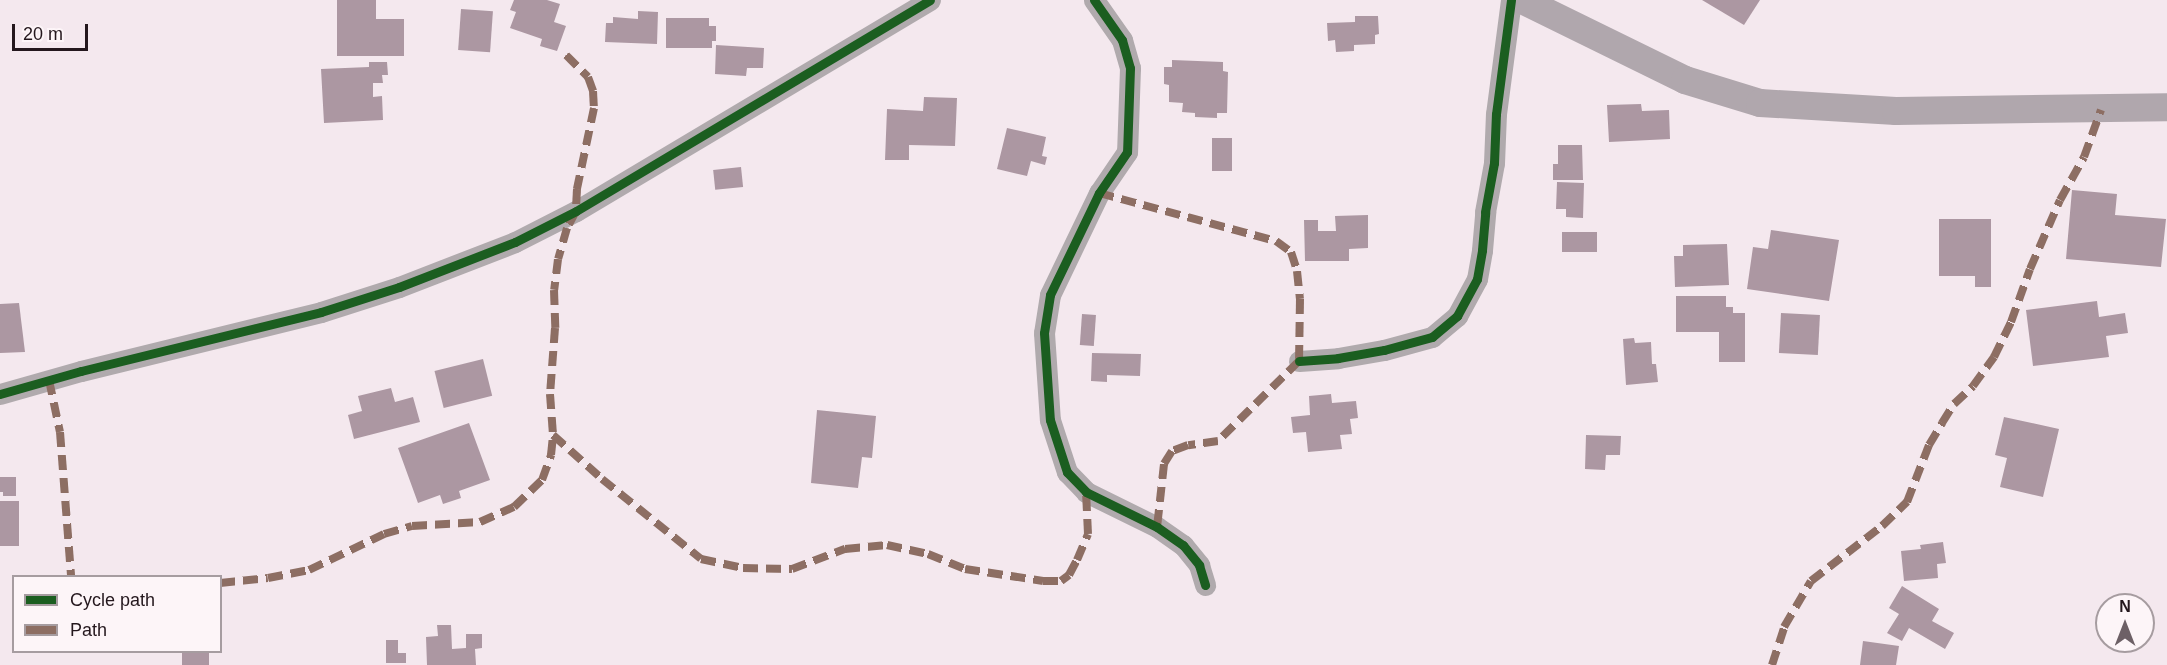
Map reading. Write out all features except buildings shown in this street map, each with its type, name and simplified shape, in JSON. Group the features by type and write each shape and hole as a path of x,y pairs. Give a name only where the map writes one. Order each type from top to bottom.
{"main road":[{"path":"1522,0 1685,80 1760,103 1896,111 2167,107"}],"street":[{"path":"889,25 898,0"},
{"path":"0,394 81,371 321,312 399,288 515,242 576,211 930,0"},
{"path":"1094,0 1122,40 1130,68 1127,152 1099,193 1050,295 1044,333 1050,420 1067,472 1086,492 1157,527 1183,544 1199,565 1205,585"},
{"path":"1299,361 1338,358 1384,350 1432,336 1457,316 1477,279 1482,250 1511,0"}],"marked path":[{"path":"566,55 588,77 593,91 594,108 577,189 576,211 567,228 558,259 554,290 555,328 550,394 553,435 602,479 701,559 743,568 792,569 845,549 887,545 928,554 965,569 1043,581 1061,581 1069,575 1077,560 1088,534 1086,492"},
{"path":"1772,665 1784,627 1811,581 1882,526 1907,502 1929,445 1942,423 1954,404 1973,386 1994,357 2011,322 2030,269 2060,200 2084,157 2101,110"},
{"path":"1099,193 1276,241 1291,252 1297,271 1300,299 1299,361 1218,441 1188,445 1172,451 1164,464 1157,527"},
{"path":"49,380 60,432 71,575"},
{"path":"222,583 268,578 309,570 384,534 412,526 480,522 514,507 542,480 551,455 553,435"}],"cycle path":[{"path":"0,394 81,371 321,312 399,287 515,242 576,211 930,0"},
{"path":"1094,0 1122,40 1130,68 1127,152 1099,193 1050,295 1044,333 1050,420 1067,472 1086,492 1157,527 1183,545 1199,565 1205,585"},
{"path":"1299,361 1338,358 1384,350 1432,337 1457,316 1477,279 1482,250 1485,212 1494,163 1496,114 1511,0"}]}
